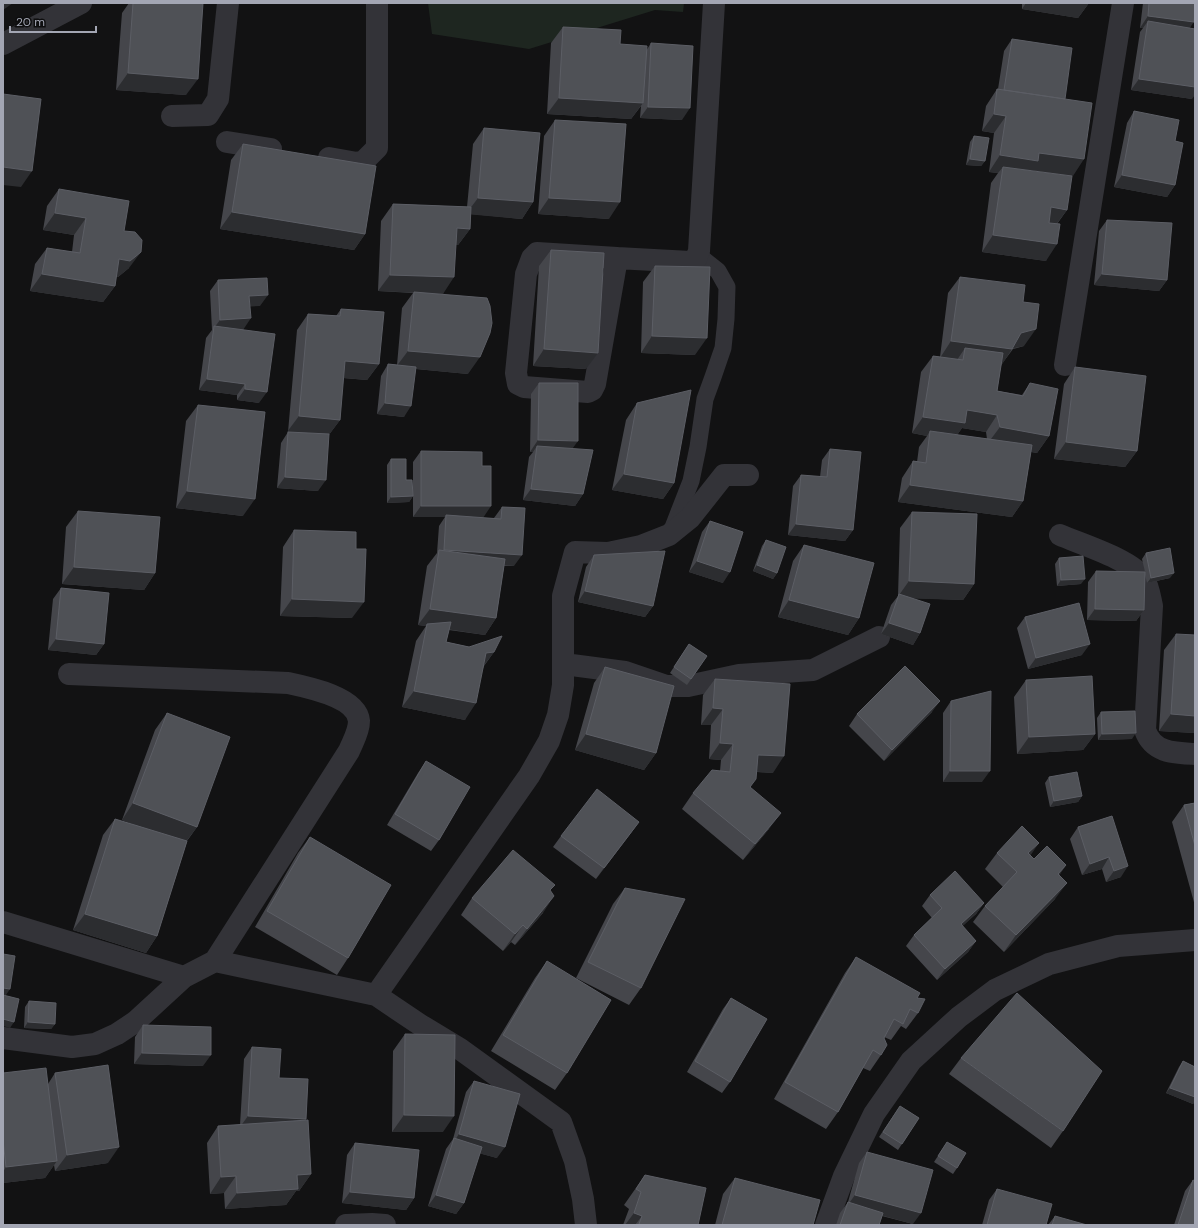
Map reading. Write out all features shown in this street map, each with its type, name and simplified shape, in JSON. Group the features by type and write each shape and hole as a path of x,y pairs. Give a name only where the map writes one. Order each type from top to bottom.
{"street":[{"path":"3,44 80,3"},
{"path":"172,116 208,115 218,99 228,3"},
{"path":"311,155 357,163 364,161 377,148 377,3"},
{"path":"617,258 595,384 592,390 588,392 524,387 518,384 516,373 526,274 532,258 537,254 617,258 690,262 698,256 714,3"},
{"path":"1064,365 1123,3"},
{"path":"227,142 288,152"},
{"path":"376,994 529,776 548,741 558,715 563,685 564,596 575,552 608,553 642,546 669,535 690,518 724,475 748,475"},
{"path":"1060,535 1121,561 1137,570 1144,579 1149,590 1152,606 1145,730 1148,738 1154,746 1164,750 1195,754"},
{"path":"564,664 625,672 666,686 688,686 739,675 813,670 879,637"},
{"path":"3,1038 72,1047 95,1044 117,1034 135,1022 184,977 215,961 349,751 357,734 359,720 354,710 343,701 323,692 288,683 69,674"},
{"path":"3,922 184,977"},
{"path":"826,1225 844,1176 874,1114 911,1061 959,1017 995,990 1049,964 1118,946 1195,940"},
{"path":"215,961 376,994 422,1026 460,1049 561,1122 575,1161 583,1200 586,1225"},
{"path":"346,1225 385,1225"}],"lane":[{"path":"669,535 691,481 705,399 723,348 727,287 718,271 698,256"}],"shaded area":[{"path":"428,3 684,3 683,12 655,10 529,49 432,34"}],"building":[{"path":"133,3 203,3 198,79 128,73"},
{"path":"1149,3 1195,3 1194,22 1148,16"},
{"path":"1148,21 1195,29 1195,87 1139,79"},
{"path":"563,27 621,30 620,44 647,46 643,103 559,98"},
{"path":"1012,39 1072,48 1065,99 1004,90"},
{"path":"651,43 693,46 690,108 648,107"},
{"path":"997,89 1092,103 1084,159 1039,153 1038,161 1000,155 1006,116 994,114"},
{"path":"3,94 41,99 32,171 3,167"},
{"path":"1134,111 1179,120 1175,141 1183,143 1175,185 1122,175"},
{"path":"555,120 626,124 620,202 549,198"},
{"path":"484,128 540,133 533,202 478,198"},
{"path":"974,136 989,138 985,161 970,159"},
{"path":"243,144 376,166 365,234 232,212"},
{"path":"1003,167 1072,176 1067,210 1051,207 1049,223 1060,224 1057,244 993,235"},
{"path":"59,189 129,201 124,231 135,232 142,240 141,252 130,261 119,259 115,286 42,274 47,248 80,253 86,218 55,213"},
{"path":"393,204 471,207 470,229 457,228 454,277 390,275"},
{"path":"1107,220 1172,223 1167,280 1102,274"},
{"path":"551,250 604,253 598,353 544,349"},
{"path":"655,266 710,267 707,338 652,336"},
{"path":"960,277 1025,285 1023,302 1039,304 1036,329 1021,333 1012,349 951,341"},
{"path":"267,278 268,295 249,296 251,318 220,320 218,280"},
{"path":"414,292 487,298 490,306 492,323 490,333 480,357 408,351"},
{"path":"341,309 384,312 379,364 345,361 340,420 299,416 308,314 340,316"},
{"path":"214,326 275,334 267,392 245,389 245,384 207,379"},
{"path":"965,348 1003,353 997,391 1023,396 1030,383 1058,389 1049,436 1000,427 997,415 967,410 965,423 923,417 933,356 963,360"},
{"path":"388,364 416,367 411,406 385,403"},
{"path":"1075,367 1146,376 1137,451 1066,442"},
{"path":"539,383 578,383 578,441 538,440"},
{"path":"691,390 674,483 624,474 637,403"},
{"path":"198,405 265,412 255,499 187,491"},
{"path":"930,431 1032,445 1023,501 910,485 913,461 926,463"},
{"path":"288,432 329,434 326,480 285,477"},
{"path":"537,446 593,450 583,494 531,489"},
{"path":"830,449 861,452 853,530 796,524 801,475 827,477"},
{"path":"421,451 482,452 482,466 491,466 491,506 421,506"},
{"path":"391,459 406,459 406,480 412,480 413,496 391,497"},
{"path":"502,507 525,508 522,555 444,550 446,515 501,519"},
{"path":"78,511 160,517 155,573 74,567"},
{"path":"912,512 977,514 974,584 909,581"},
{"path":"710,521 743,532 730,572 697,561"},
{"path":"294,530 356,532 356,549 366,549 364,602 292,599"},
{"path":"766,540 786,547 777,573 757,565"},
{"path":"804,545 874,563 859,618 789,600"},
{"path":"1170,548 1174,573 1151,578 1146,553"},
{"path":"439,550 505,559 496,618 430,609"},
{"path":"665,551 653,606 585,591 594,555"},
{"path":"1083,556 1085,579 1061,580 1059,558"},
{"path":"1096,571 1145,572 1144,610 1095,609"},
{"path":"61,588 109,593 104,644 56,639"},
{"path":"899,594 930,604 920,633 889,623"},
{"path":"1079,603 1090,644 1036,658 1025,617"},
{"path":"451,622 446,642 469,647 502,636 494,652 486,653 476,703 414,691 427,624"},
{"path":"1176,634 1195,635 1195,716 1171,714"},
{"path":"689,644 707,656 691,679 674,667"},
{"path":"905,666 940,701 892,750 857,714"},
{"path":"605,667 674,686 656,753 586,734"},
{"path":"1092,676 1095,734 1029,737 1026,680"},
{"path":"715,679 790,684 784,756 758,755 756,779 750,787 781,813 755,844 693,793 712,770 730,772 733,744 720,743 723,709 713,708"},
{"path":"991,691 990,771 950,771 951,701"},
{"path":"1135,711 1136,733 1102,734 1101,712"},
{"path":"167,713 230,737 197,827 133,803"},
{"path":"426,761 470,787 439,840 395,814"},
{"path":"1077,772 1082,796 1054,801 1049,777"},
{"path":"597,789 639,822 604,868 561,836"},
{"path":"1195,803 1195,846 1184,805"},
{"path":"1112,816 1128,866 1114,871 1109,857 1090,864 1078,827"},
{"path":"115,819 187,841 157,936 85,914"},
{"path":"1022,826 1039,843 1028,853 1034,859 1047,846 1066,865 1058,874 1067,883 1016,935 985,906 1017,872 997,853"},
{"path":"310,837 391,885 348,958 267,911"},
{"path":"513,850 555,885 550,890 554,896 527,929 523,925 515,934 472,898"},
{"path":"955,871 984,903 961,924 976,941 945,969 914,935 942,908 930,895"},
{"path":"625,888 685,899 641,988 588,962"},
{"path":"3,954 15,956 10,989 3,988"},
{"path":"856,957 920,993 917,998 925,999 918,1013 910,1009 903,1024 894,1019 884,1038 887,1045 881,1055 873,1050 838,1112 785,1082"},
{"path":"547,961 611,1000 567,1073 503,1035"},
{"path":"1017,993 1102,1071 1063,1131 961,1058"},
{"path":"3,995 19,999 14,1022 3,1019"},
{"path":"731,998 767,1019 730,1082 695,1061"},
{"path":"29,1001 56,1003 55,1024 28,1022"},
{"path":"143,1025 211,1027 211,1055 142,1053"},
{"path":"405,1034 455,1035 454,1116 404,1115"},
{"path":"252,1047 281,1049 279,1078 308,1079 306,1119 248,1116"},
{"path":"1183,1061 1195,1067 1195,1097 1170,1088"},
{"path":"108,1065 119,1147 67,1155 55,1073"},
{"path":"46,1068 57,1161 6,1167 3,1140 3,1073"},
{"path":"474,1081 520,1094 505,1147 459,1134"},
{"path":"900,1106 919,1118 902,1144 883,1132"},
{"path":"308,1120 311,1174 297,1175 298,1189 237,1193 236,1176 221,1177 218,1126"},
{"path":"454,1138 482,1147 464,1203 436,1195"},
{"path":"947,1142 966,1153 957,1168 938,1156"},
{"path":"355,1143 419,1150 414,1198 350,1192"},
{"path":"867,1152 933,1170 921,1213 855,1195"},
{"path":"645,1175 706,1188 698,1225 640,1225 642,1216 634,1213 641,1192 636,1189"},
{"path":"735,1178 820,1200 813,1225 722,1225"},
{"path":"1193,1180 1195,1181 1195,1225 1178,1225"},
{"path":"997,1189 1052,1204 1046,1225 987,1225"},
{"path":"848,1202 883,1213 879,1225 840,1225"},
{"path":"1055,1216 1087,1225 1052,1225"}]}
